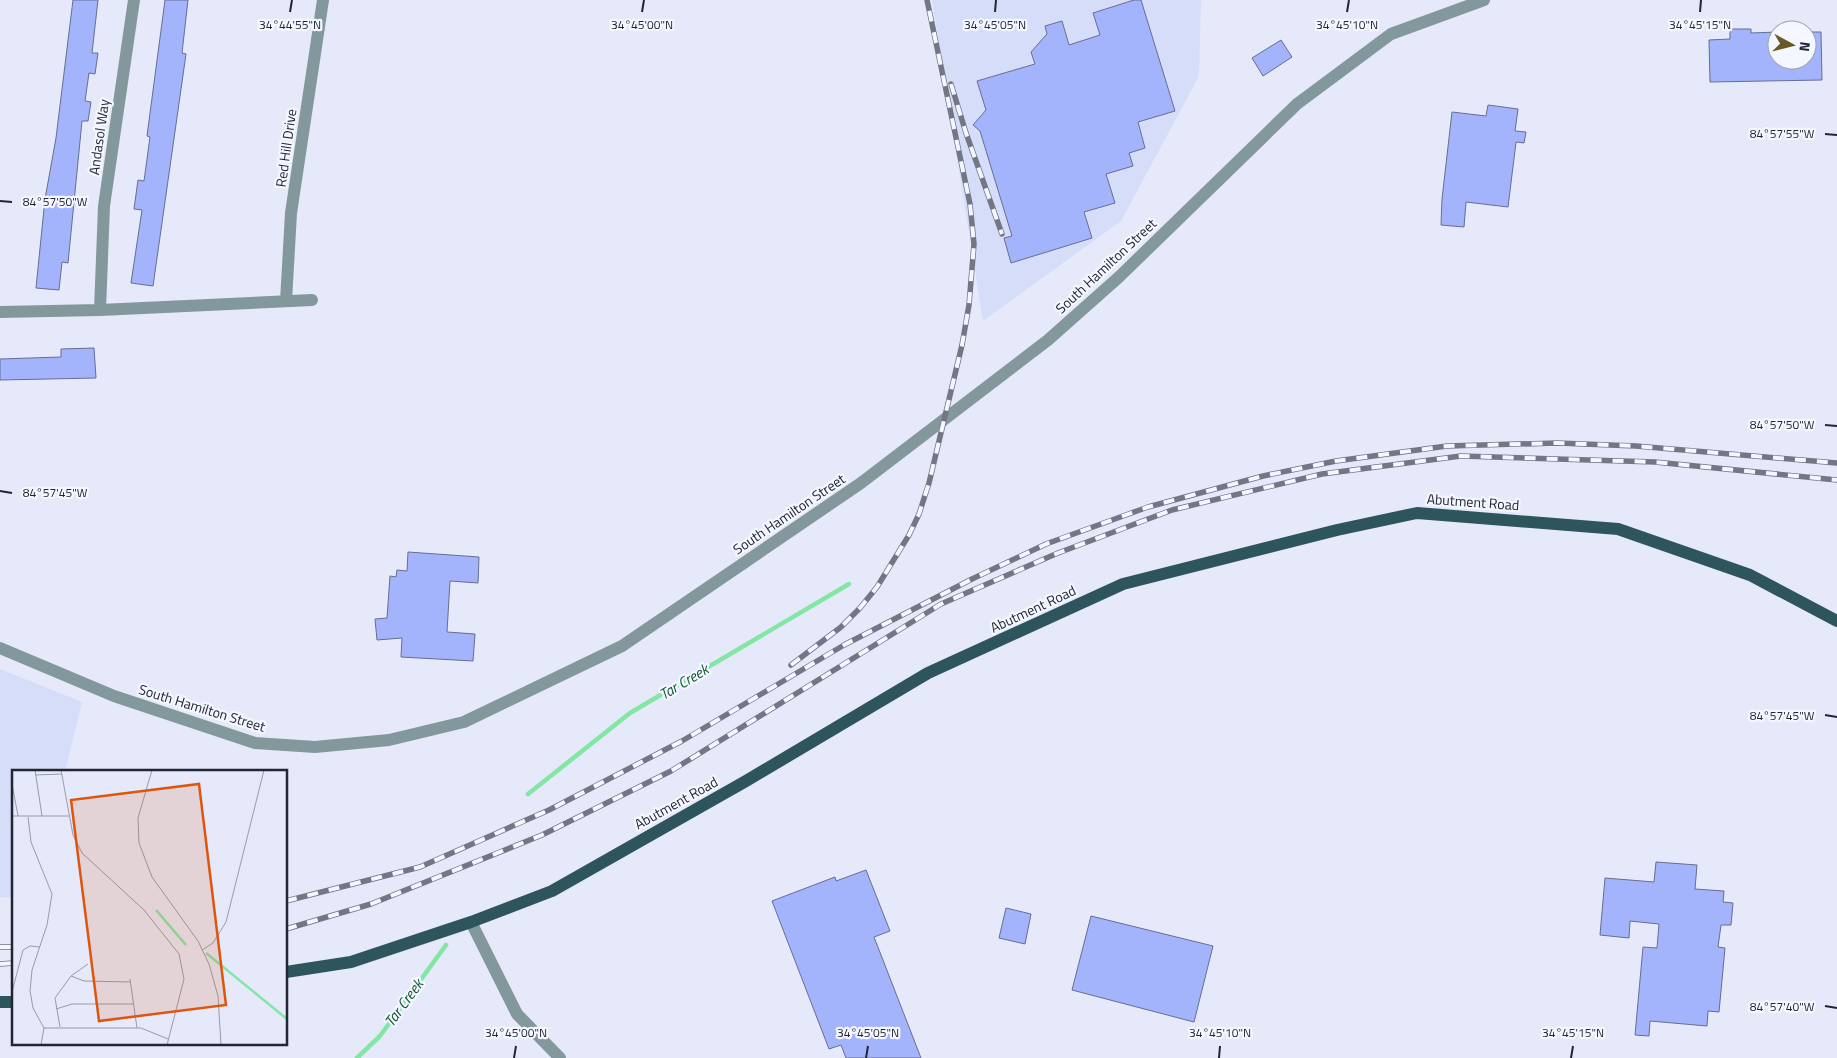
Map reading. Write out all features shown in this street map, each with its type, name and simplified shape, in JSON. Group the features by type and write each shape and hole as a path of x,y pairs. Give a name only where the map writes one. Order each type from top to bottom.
{"main road":[{"name":"Abutment Road","path":"288,972 351,962 471,922 552,891 746,781 928,673 1123,584 1337,530 1417,513 1618,529 1750,575 1837,621"}],"street":[{"name":"Andasol Way","path":"100,310 104,206 134,0"},
{"name":"Red Hill Drive","path":"286,301 291,213 323,0"},
{"name":"South Hamilton Street","path":"0,648 114,696 255,743 315,747 389,740 464,722 622,646 862,483 1048,340 1120,277 1297,104 1391,34 1484,0"},
{"path":"0,312 100,310 312,300"},
{"path":"471,922 517,1014 560,1058"}],"shaded area":[{"path":"932,0 1201,0 1199,76 1121,221 983,321"},
{"path":"0,669 82,702 65,770 12,770 12,898 0,897"}],"building":[{"path":"73,0 98,0 92,53 98,53 95,74 89,73 85,101 91,102 88,121 82,121 68,263 62,262 59,290 36,288 45,199 56,138"},
{"path":"165,0 188,0 182,53 186,54 153,286 131,283 142,210 134,209 138,180 144,181 150,137 147,136"},
{"path":"1134,0 1141,0 1175,111 1138,122 1145,148 1129,153 1133,166 1106,174 1115,203 1084,212 1092,238 1011,263 1004,238 1012,236 980,131 973,125 986,110 977,81 1035,64 1031,52 1047,34 1045,26 1062,21 1069,45 1100,35 1093,13"},
{"path":"1730,29 1751,29 1751,33 1767,32 1767,70 1817,70 1817,32 1821,32 1822,80 1710,82 1709,40 1730,39"},
{"path":"1281,40 1292,57 1263,76 1252,58"},
{"path":"1488,105 1518,109 1515,131 1526,132 1524,143 1516,142 1508,207 1466,202 1464,227 1441,225 1442,199 1452,112 1486,116"},
{"path":"94,348 96,378 0,380 0,359 61,357 61,349"},
{"path":"408,552 479,557 478,583 450,581 447,632 475,634 473,661 401,657 402,638 377,640 375,619 387,618 390,576 396,577 397,570 407,571"},
{"path":"1656,862 1697,865 1695,889 1724,891 1723,902 1733,903 1731,925 1721,925 1718,947 1725,948 1719,1012 1708,1011 1707,1026 1650,1021 1649,1036 1635,1035 1643,947 1657,948 1659,924 1630,921 1629,938 1600,935 1605,878 1654,882"},
{"path":"866,870 890,931 874,937 921,1058 846,1058 841,1045 829,1049 772,901 835,877 836,881"},
{"path":"1006,908 1031,914 1025,944 999,938"},
{"path":"1091,916 1213,946 1194,1022 1072,990"}],"waterway":[{"name":"Tar Creek","path":"528,794 630,713 849,584"},
{"name":"Tar Creek","path":"357,1058 380,1036 446,945"}],"railway":[{"path":"791,665 841,627 860,608 877,587 909,535 919,514 929,483 962,345 969,305 974,244 970,204 927,0"},
{"path":"951,84 966,133 1002,234"},
{"path":"288,900 420,867 549,810 682,741 844,645 972,579 1046,544 1148,507 1263,476 1336,461 1447,446 1557,443 1636,446 1837,463"},
{"path":"288,928 371,904 542,835 671,771 941,604 1058,553 1172,510 1322,474 1461,456 1655,462 1837,480"},
{"path":"0,947 12,947"},
{"path":"0,964 12,963"}]}
